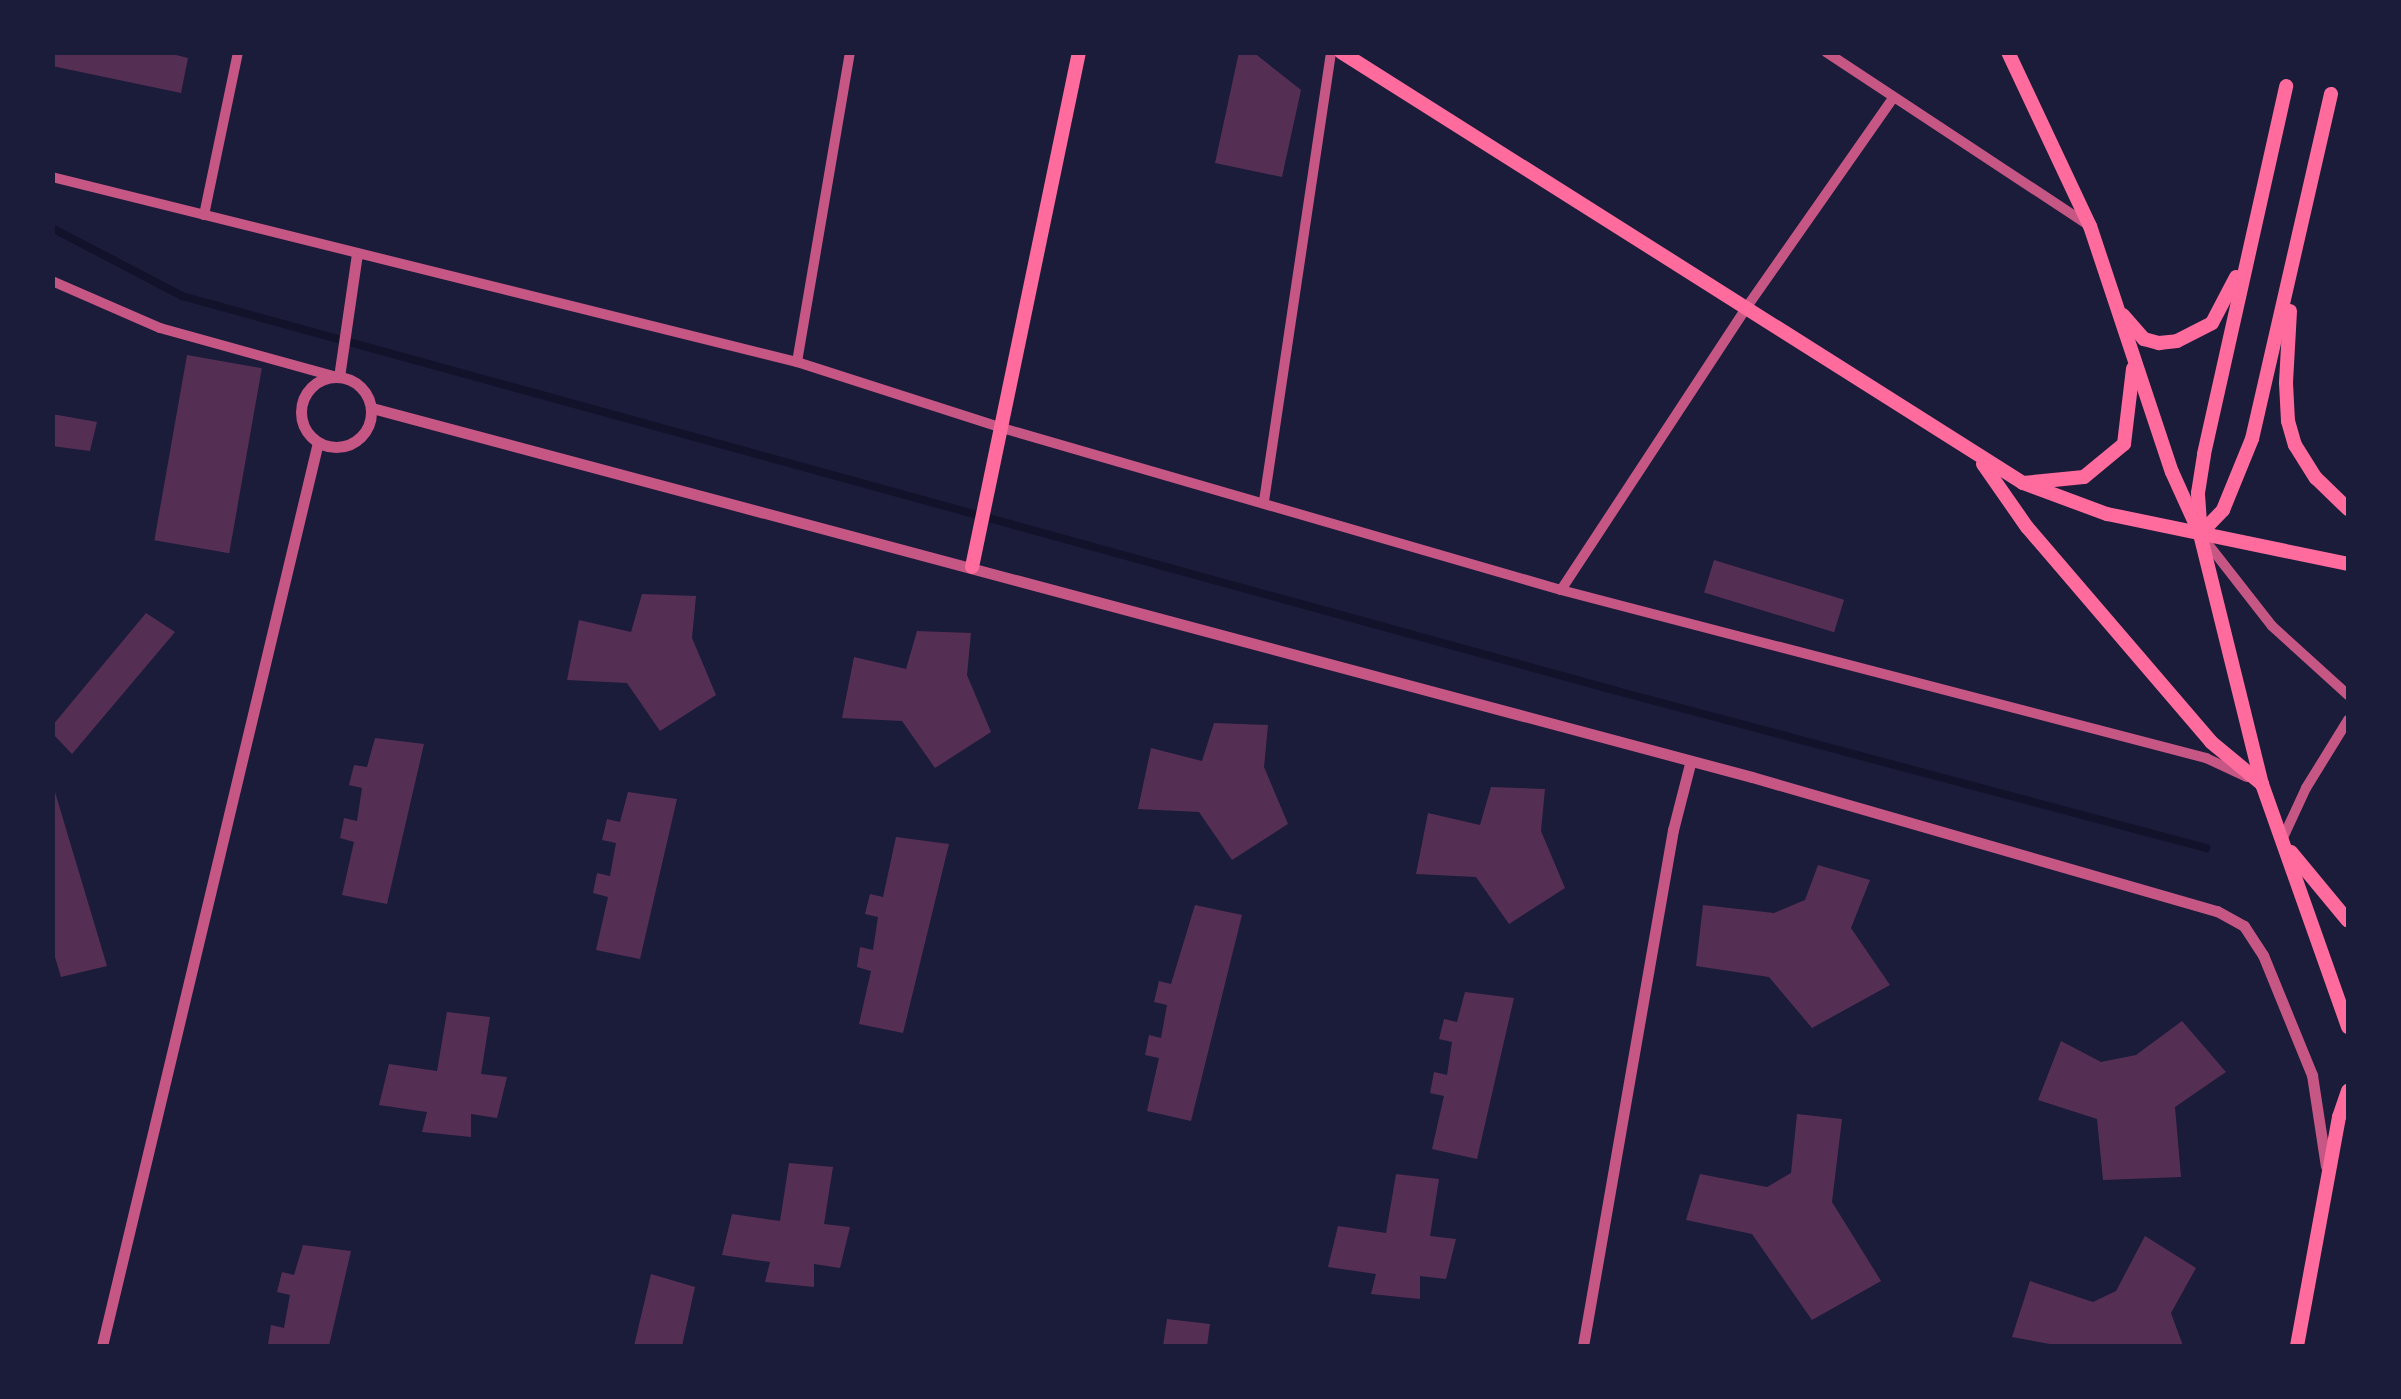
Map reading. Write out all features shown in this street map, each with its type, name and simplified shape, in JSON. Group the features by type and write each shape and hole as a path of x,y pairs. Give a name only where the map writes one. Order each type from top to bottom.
{"main road":[{"path":"972,566 1079,52"},
{"path":"1342,52 2023,484 2071,504 2348,564"},
{"path":"2008,52 2090,226 2172,472 2200,534 2262,784 2348,1028"},
{"path":"2200,534 2198,493 2204,454 2286,86"},
{"path":"2200,534 2224,510 2252,439 2331,94"},
{"path":"2113,298 2144,339 2158,343 2198,333 2221,312 2252,234"},
{"path":"2294,253 2288,421 2306,464 2348,509"},
{"path":"2023,484 2084,477 2124,444 2134,363"},
{"path":"1979,459 2026,527 2211,742 2262,784"},
{"path":"2282,840 2348,921"},
{"path":"2297,1346 2338,1117 2348,1091"}],"street":[{"path":"204,215 238,52"},
{"path":"797,362 850,52"},
{"path":"1264,501 1331,52"},
{"path":"1826,52 2090,226"},
{"path":"1560,590 1744,310 1894,98"},
{"path":"52,166 66,180"},
{"path":"52,177 356,259 797,362 1002,428 1560,590 2206,758 2262,784"},
{"path":"336,376 356,259"},
{"path":"52,281 160,328 336,376 363,388 372,408 359,438 339,447 318,442 304,425 302,404 313,385 336,376"},
{"path":"372,408 972,566 1690,764 1752,777 2236,920 2258,945 2308,1063 2325,1141 2326,1190"},
{"path":"102,1346 318,442"},
{"path":"2200,534 2272,626 2348,696"},
{"path":"2282,840 2306,788 2348,720"},
{"path":"1583,1346 1673,830 1690,764"}],"building":[{"path":"52,52 164,52 188,58 181,93 52,66"},
{"path":"1239,52 1253,52 1301,90 1282,177 1215,163"},
{"path":"187,355 262,368 229,553 154,540"},
{"path":"52,414 97,422 90,451 52,446"},
{"path":"1714,560 1844,600 1834,632 1704,593"},
{"path":"642,594 696,596 692,638 716,695 660,731 627,683 567,680 579,620 631,632"},
{"path":"146,613 175,632 72,754 52,733 52,726"},
{"path":"917,631 971,633 967,675 991,732 935,768 902,721 842,718 854,657 906,669"},
{"path":"1214,723 1268,725 1264,767 1288,824 1232,860 1199,812 1138,809 1151,748 1202,761"},
{"path":"375,738 424,744 387,904 342,895 354,842 340,838 344,818 357,821 362,788 349,785 354,765 367,767"},
{"path":"52,782 107,966 61,977 52,947"},
{"path":"1491,787 1545,789 1541,831 1565,888 1509,924 1476,877 1416,874 1428,813 1480,825"},
{"path":"628,792 677,799 640,959 596,950 608,897 593,893 597,873 610,876 616,843 602,840 607,819 620,822"},
{"path":"896,837 949,844 903,1033 859,1024 871,971 857,967 860,947 873,950 878,917 865,914 870,894 883,897"},
{"path":"1818,865 1870,880 1851,928 1890,985 1812,1028 1769,977 1696,966 1703,905 1774,913 1805,900"},
{"path":"1195,905 1242,915 1191,1121 1147,1111 1159,1058 1145,1055 1149,1035 1161,1038 1167,1005 1154,1002 1159,981 1171,984"},
{"path":"1465,992 1514,998 1477,1159 1432,1149 1444,1096 1430,1093 1434,1072 1447,1075 1452,1042 1439,1039 1444,1019 1457,1022"},
{"path":"447,1012 490,1017 481,1074 507,1077 497,1118 471,1114 471,1137 422,1132 427,1112 379,1105 389,1064 437,1071"},
{"path":"2182,1021 2226,1072 2175,1107 2181,1177 2103,1180 2097,1119 2038,1100 2061,1041 2101,1062 2136,1055"},
{"path":"1797,1114 1842,1119 1832,1202 1881,1281 1812,1320 1752,1234 1686,1220 1700,1174 1767,1187 1791,1173"},
{"path":"789,1163 833,1167 824,1224 850,1227 840,1268 814,1264 814,1287 765,1282 770,1262 722,1255 732,1214 780,1221"},
{"path":"1396,1174 1439,1179 1430,1236 1456,1239 1446,1279 1420,1276 1420,1299 1371,1294 1376,1274 1328,1267 1338,1226 1386,1233"},
{"path":"2145,1236 2196,1268 2171,1313 2183,1346 2061,1346 2012,1337 2030,1281 2093,1302 2116,1291"},
{"path":"303,1245 351,1251 329,1346 268,1345 271,1325 284,1328 290,1295 277,1292 282,1272 294,1275"},
{"path":"651,1274 695,1287 682,1346 634,1346"},
{"path":"1167,1319 1210,1324 1207,1346 1163,1346"}],"waterway":[{"path":"52,228 182,296 1617,691 2206,848"}]}
